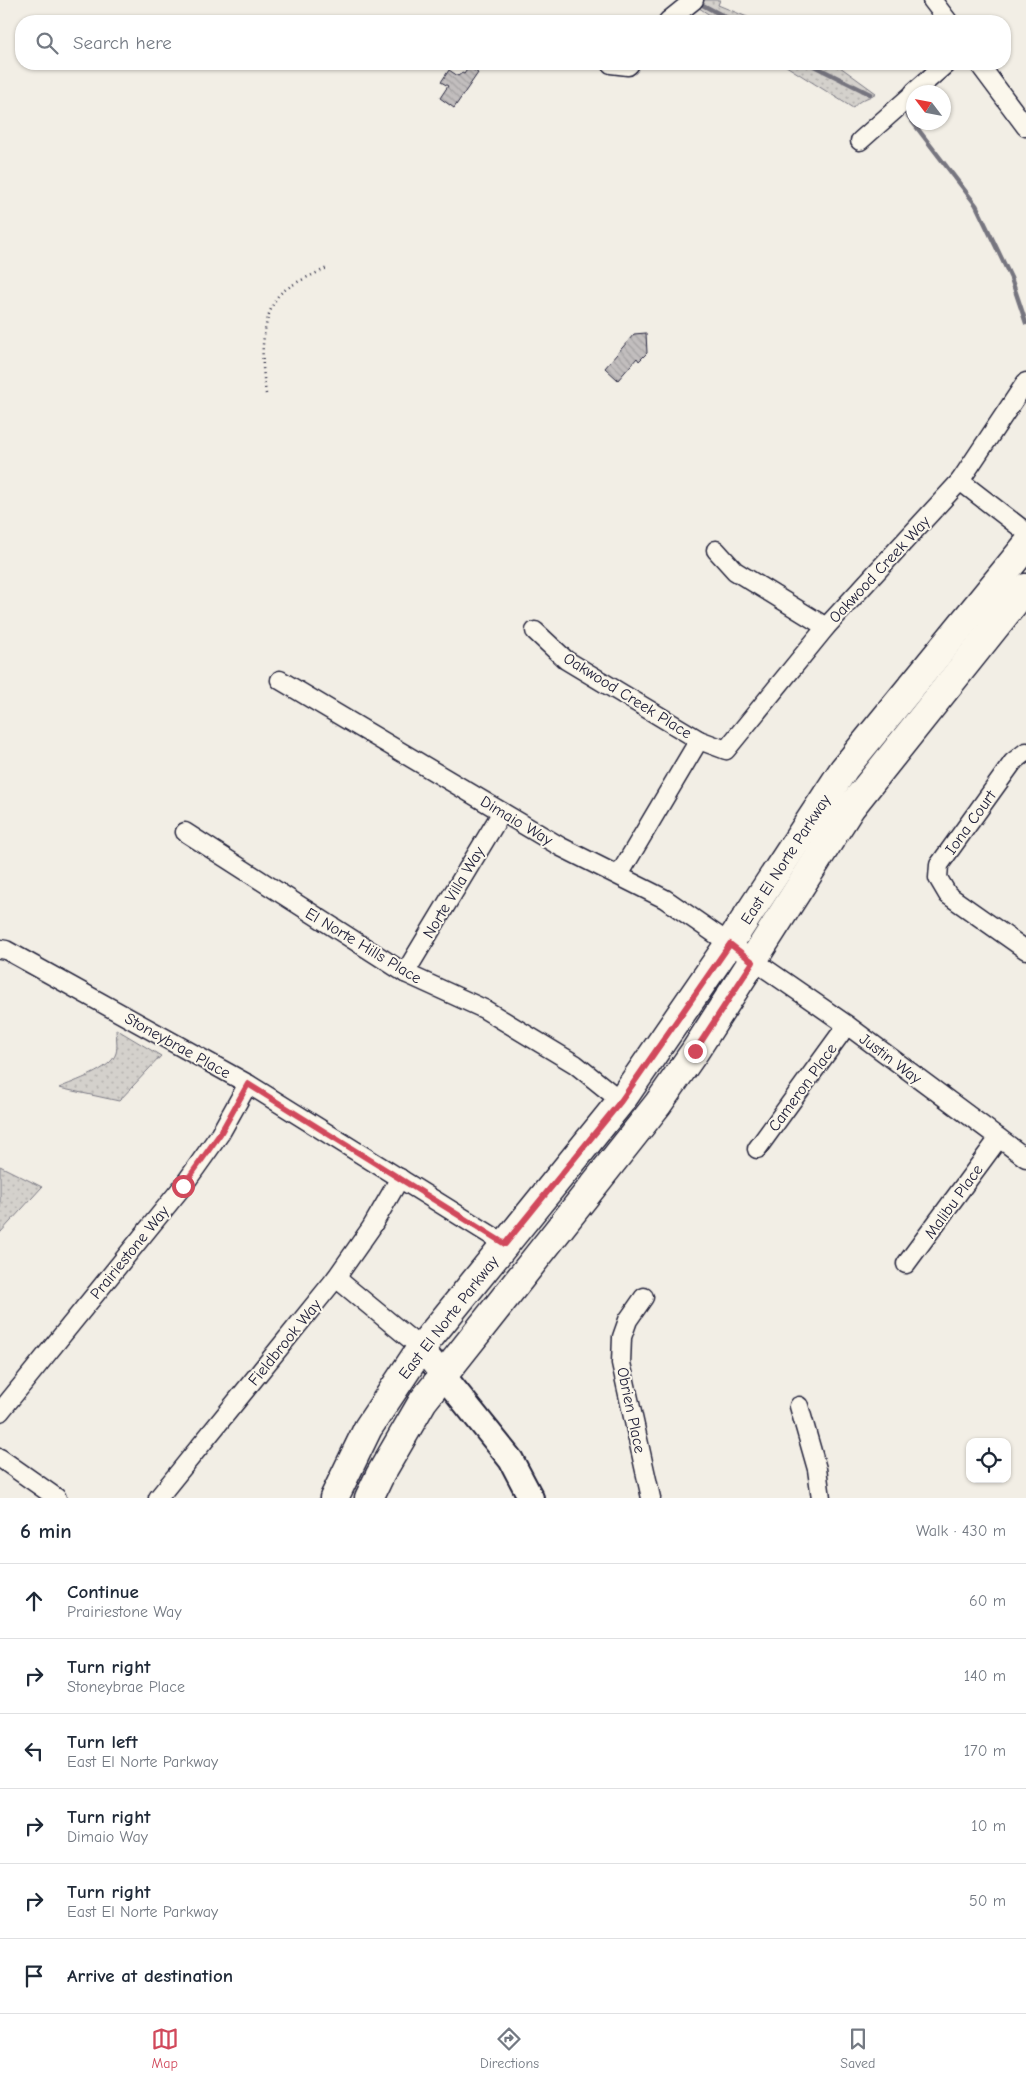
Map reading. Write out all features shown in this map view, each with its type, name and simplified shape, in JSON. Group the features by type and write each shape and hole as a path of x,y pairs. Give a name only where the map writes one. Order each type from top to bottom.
{"main road":[{"name":"East El Norte Parkway","path":"334,1498 368,1428 421,1348 621,1101 730,944 844,770 1026,546"},
{"name":"East El Norte Parkway","path":"369,1498 380,1474 412,1418 443,1374 658,1104 695,1051 851,807 1026,588"},
{"path":"421,1348 511,1460 531,1498"}],"street":[{"path":"675,15 694,0"},
{"path":"932,0 943,15"},
{"path":"923,85 939,70"},
{"path":"983,70 1026,127"},
{"path":"860,141 906,100"},
{"name":"Oakwood Creek Way","path":"726,750 826,627 960,481 1026,382"},
{"path":"960,481 1026,532"},
{"path":"716,550 735,571 826,627"},
{"name":"Oakwood Creek Place","path":"535,631 566,660 699,740 726,750"},
{"name":"Dimaio Way","path":"280,680 561,847 665,899 753,962"},
{"path":"619,875 699,740"},
{"name":"Iona Court","path":"1026,752 1013,762 938,865 938,878 948,895 1026,950"},
{"name":"Norte Villa Way","path":"405,973 502,812"},
{"name":"El Norte Hills Place","path":"185,832 405,973 484,1009 575,1064 621,1101"},
{"name":"Stoneybrae Place","path":"0,949 6,950 248,1084 505,1244"},
{"name":"Justin Way","path":"753,962 847,1025 1026,1158"},
{"name":"Cameron Place","path":"757,1149 847,1025"},
{"name":"Prairiestone Way","path":"0,1412 183,1186 220,1134 248,1084"},
{"name":"Malibu Place","path":"906,1264 999,1138"},
{"name":"Fieldbrook Way","path":"158,1498 336,1278 371,1228 400,1178"},
{"path":"336,1278 421,1348"},
{"name":"Obrien Place","path":"644,1296 628,1320 622,1337 621,1363 651,1498"},
{"path":"799,1406 817,1469 821,1498"},
{"path":"0,1458 58,1498"}],"path":[{"path":"266,394 261,357 263,333 272,307 279,294 329,267"}],"shaded area":[{"path":"698,0 720,0 718,5 742,15 710,15 693,4"},
{"path":"793,70 844,70 876,93 853,108"},
{"path":"116,1029 161,1056 119,1101 59,1088 100,1070 113,1059 117,1050"},
{"path":"0,1166 42,1187 0,1233"}],"building":[{"path":"449,70 458,76 462,73 464,74 467,70 474,70 478,73 454,108 440,98 448,86 441,82"},
{"path":"646,333 647,353 639,361 637,358 618,380 605,368 634,334"}],"waterway":[{"path":"697,2 722,15"},
{"path":"822,70 870,94"},
{"path":"919,130 976,205 1011,278 1026,323"}],"route":[{"path":"183,1186 220,1134 248,1084 505,1244 621,1101 730,944 753,962 695,1051"}]}
